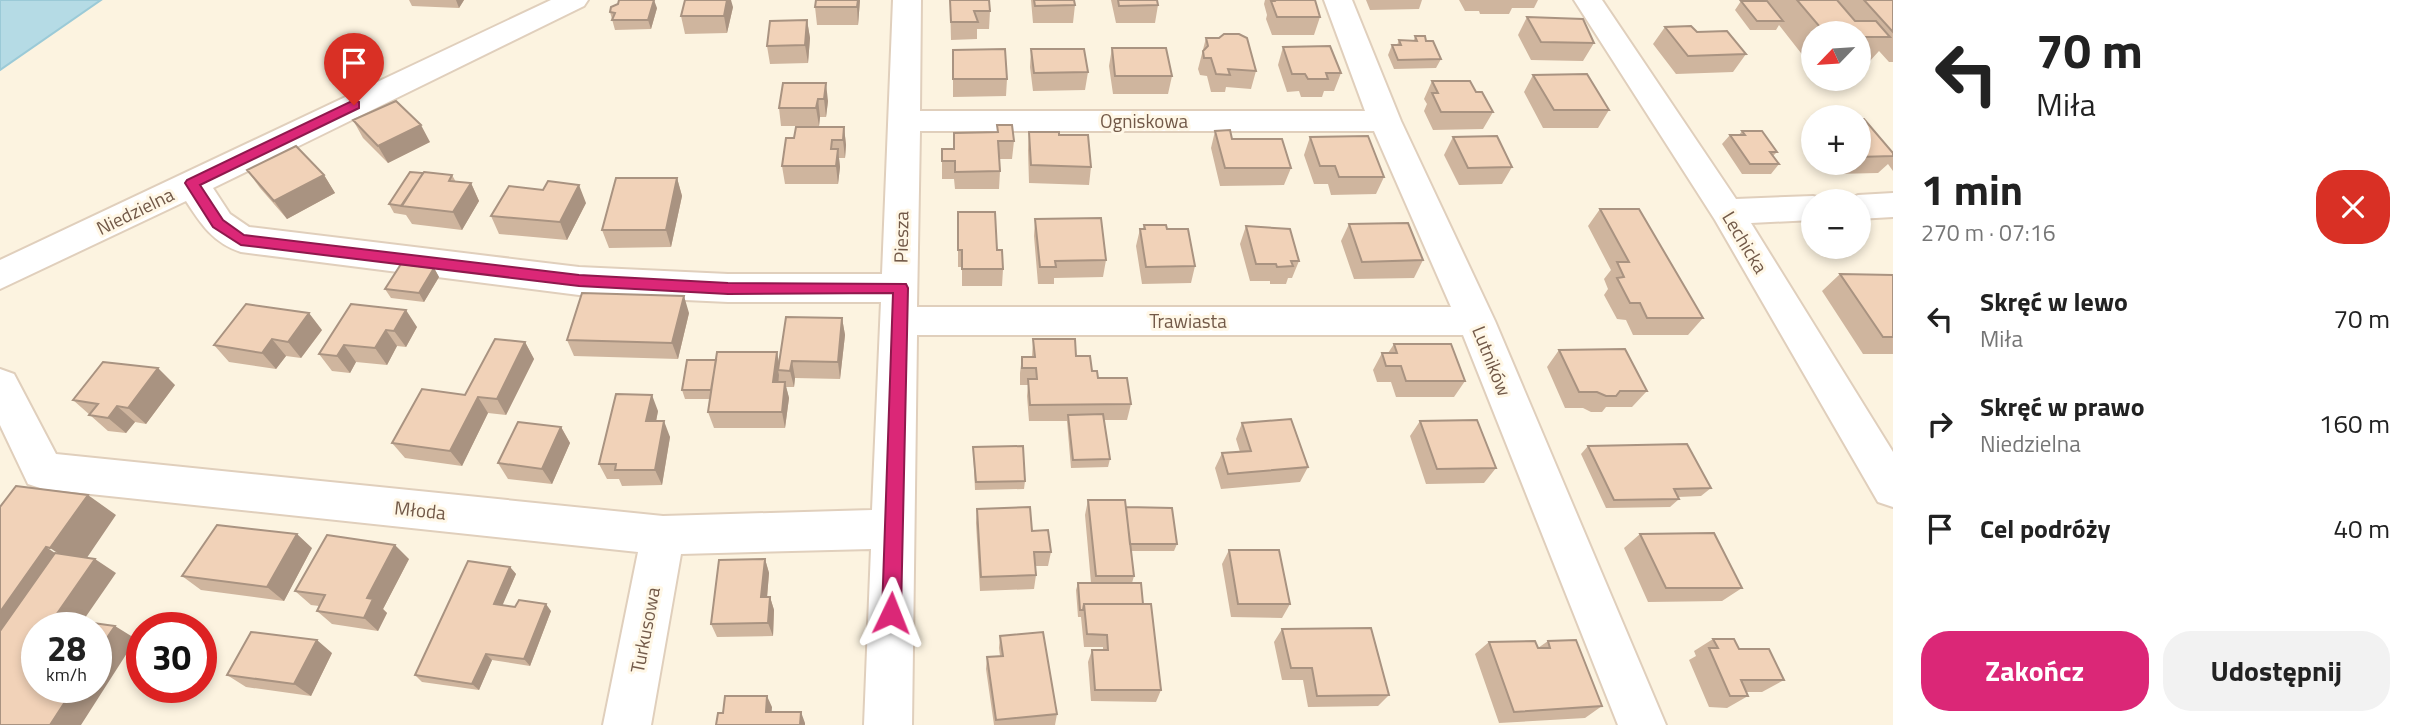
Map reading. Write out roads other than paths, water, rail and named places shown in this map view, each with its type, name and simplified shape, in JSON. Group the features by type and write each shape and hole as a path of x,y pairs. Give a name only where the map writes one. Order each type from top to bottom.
{"street":[{"name":"Niedzielna","path":"0,276 192,183 537,7 574,0"},
{"name":"Piesza","path":"888,725 907,0"},
{"name":"Lutników","path":"1338,0 1385,121 1476,321 1642,725"},
{"name":"Lechicka","path":"1588,0 1727,212 1893,489"},
{"name":"Ogniskowa","path":"903,121 1385,121"},
{"name":"Trawiasta","path":"192,183 218,223 241,239 579,281 728,288 900,304 1476,321"},
{"path":"1871,206 1893,205"},
{"path":"1727,212 1801,209"},
{"name":"Młoda","path":"0,385 43,471 663,535 894,529"},
{"name":"Turkusowa","path":"627,725 663,535"}],"water":[{"path":"0,0 101,0 0,70"}]}
